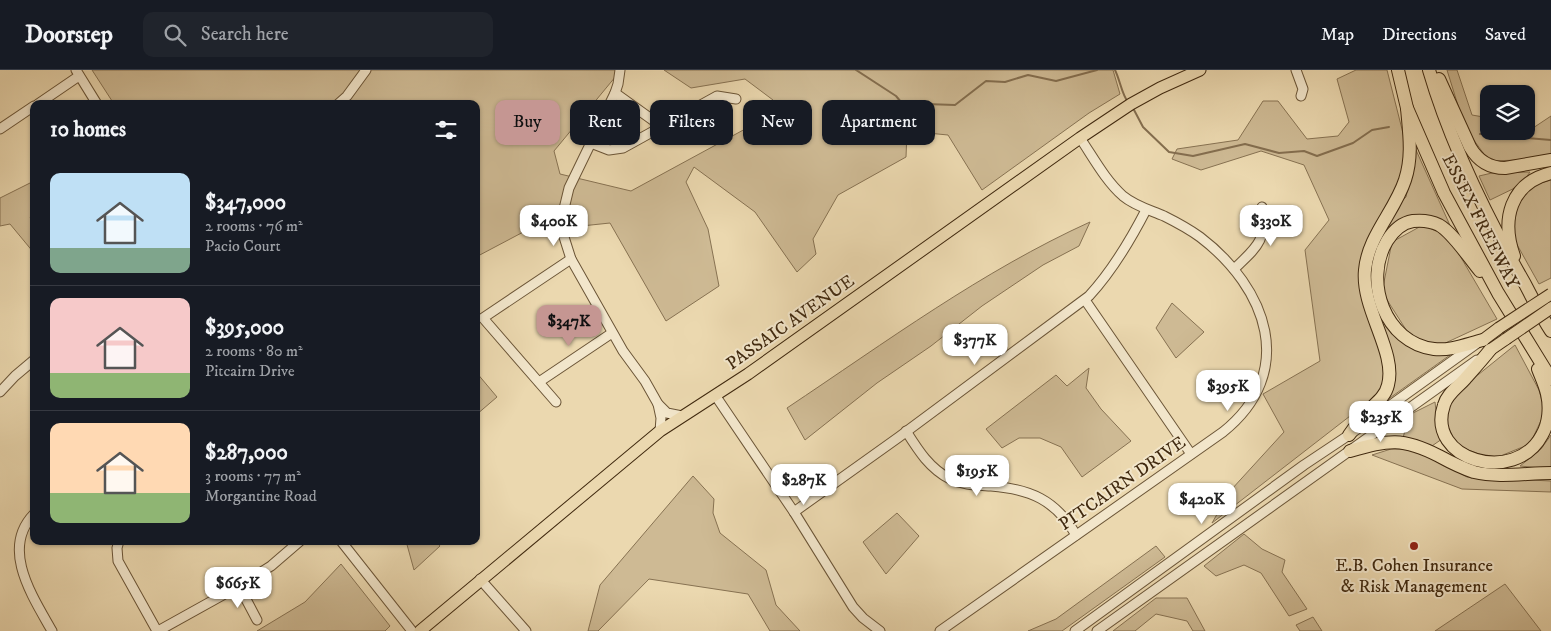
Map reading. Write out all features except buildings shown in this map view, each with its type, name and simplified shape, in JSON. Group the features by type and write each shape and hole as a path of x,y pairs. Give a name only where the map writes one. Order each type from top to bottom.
{"highway":[{"name":"ESSEX FREEWAY","path":"1398,70 1407,108 1444,193 1498,293 1551,379"},
{"name":"ESSEX FREEWAY","path":"1429,70 1447,124 1472,183 1503,246 1549,328"},
{"path":"1434,70 1470,147 1479,159 1491,166 1505,168 1551,160"},
{"path":"1349,435 1366,413 1382,398 1388,384 1389,363 1369,306 1365,287 1365,270 1368,254 1374,240 1405,180 1410,152 1407,108"},
{"path":"1526,286 1509,237 1508,219 1516,197 1526,185 1539,177 1551,173"},
{"path":"1486,345 1435,349 1419,345 1402,334 1391,323 1380,300 1377,276 1381,253 1393,232 1403,224 1417,220 1433,222 1448,232 1498,293"},
{"path":"1486,345 1447,398 1441,414 1441,425 1450,443 1461,453 1482,462 1502,462 1516,459 1529,451 1540,440 1547,423 1547,394 1528,343"},
{"path":"1350,451 1378,443 1399,441 1419,446 1462,468 1484,474 1551,473"}],"main road":[{"name":"PASSAIC AVENUE","path":"420,631 660,430 748,374 1129,105 1160,88 1200,70"},
{"path":"1486,345 1499,328 1551,294"},
{"path":"1486,345 1506,339 1551,308"}],"street":[{"path":"342,100 366,70"},
{"path":"612,100 618,84 620,70"},
{"path":"1296,70 1303,89 1301,96"},
{"path":"43,100 78,73 95,100"},
{"path":"615,93 650,118"},
{"path":"710,100 717,96 736,99"},
{"path":"0,129 30,109"},
{"name":"PITCAIRN DRIVE","path":"940,631 1223,432 1239,418 1252,400 1264,370 1266,337 1262,315 1253,295 1234,269 1215,249 1199,237 1182,226 1146,210 1124,197 1114,187 1080,138"},
{"path":"589,145 568,188 563,208 564,237 571,259 612,333 658,404 670,414 682,416"},
{"path":"595,145 617,150 628,145"},
{"path":"1234,269 1259,244 1264,227 1262,207"},
{"path":"794,512 1084,300 1101,284 1114,267 1146,210"},
{"path":"556,402 483,318 571,259"},
{"path":"1084,300 1191,454"},
{"path":"539,382 612,333"},
{"path":"1075,631 1304,466 1486,345"},
{"path":"1097,631 1350,451 1486,345"},
{"path":"0,392 30,363"},
{"path":"715,395 794,512 852,606 862,618 880,631"},
{"path":"658,404 661,418 660,430"},
{"path":"906,431 923,458 942,474 965,484 1012,488 1038,496 1060,512 1076,535"},
{"path":"30,519 20,535 17,546 17,562 22,578 52,631"},
{"path":"118,545 118,560 157,631 239,586 271,566 295,545"},
{"path":"344,545 412,631"},
{"path":"480,579 526,631"},
{"path":"239,586 258,620"}],"shaded area":[{"path":"92,70 621,70 596,100 570,100 570,132 560,144 560,100 495,100 495,145 559,145 554,151 560,174 631,191 716,145 733,145 733,136 743,130 743,145 812,145 812,100 773,100 745,79 691,88 664,70 1113,70 1120,94 1089,113 982,190 948,135 935,134 935,100 822,100 822,145 906,145 906,157 838,195 813,239 816,254 797,272 755,212 694,167 686,182 708,229 719,286 666,321 610,223 572,227 546,220 480,255 480,100 111,100"},
{"path":"1356,70 1387,70 1406,145 1400,185 1362,265 1385,365 1381,392 1212,523 1231,490 1284,432 1263,394 1320,361 1305,250 1329,220 1304,165 1261,151 1201,170 1172,159 1177,149 1238,140 1263,101 1278,101 1307,139 1338,136 1349,122 1337,79"},
{"path":"1447,70 1457,70 1472,115 1480,116 1480,140 1535,140 1535,127 1551,116 1551,159 1489,161 1465,128"},
{"path":"1416,150 1453,232 1440,222 1397,224 1381,235 1399,203 1406,197"},
{"path":"1530,172 1521,185 1490,200 1479,176 1492,173"},
{"path":"1551,180 1551,278 1539,284 1515,241 1512,214 1531,186"},
{"path":"30,183 30,248 10,224 0,226 0,198"},
{"path":"1090,222 1079,246 1043,265 982,306 931,346 877,383 805,440 787,408 973,285 1050,241"},
{"path":"1423,225 1449,237 1497,319 1439,346 1410,336 1382,292 1392,242"},
{"path":"1374,302 1429,353 1450,355 1387,400 1394,380"},
{"path":"1172,303 1204,332 1176,358 1156,328"},
{"path":"1515,345 1539,390 1545,412 1530,444 1493,459 1457,446 1444,418 1453,395"},
{"path":"1089,368 1086,388 1101,409 1131,441 1082,477 1061,447 1040,438 1019,438 1002,448 986,429 1056,375 1067,386"},
{"path":"480,377 497,397 480,412"},
{"path":"1435,402 1437,421 1442,439 1429,448 1418,440 1403,438 1409,415"},
{"path":"1551,435 1551,469 1520,466 1541,449"},
{"path":"1391,449 1414,449 1467,477 1551,481 1551,492 1462,489 1372,455"},
{"path":"693,476 714,499 713,513 720,533 766,570 776,605 800,631 770,631 748,594 649,579 598,631 588,631 600,585"},
{"path":"897,513 919,536 886,574 863,542"},
{"path":"1244,534 1262,549 1285,560 1282,572 1307,609 1289,616 1261,573 1244,565 1216,576 1204,566"},
{"path":"407,545 439,545 440,546 414,570"},
{"path":"1156,546 1165,557 1062,631 1028,631 1056,619"},
{"path":"341,564 390,626 385,631 257,631 305,602"},
{"path":"1505,584 1541,631 1435,631"},
{"path":"1156,598 1187,598 1205,631 1193,631 1187,621 1156,614 1135,631 1113,631"},
{"path":"1313,617 1322,631 1300,631 1296,625"}],"waterway":[{"path":"856,70 896,96 911,114 926,104 955,105 986,81 1005,82 1028,75 1056,81 1097,70"},
{"path":"1115,70 1128,102"},
{"path":"1133,108 1143,127 1169,152 1193,156 1245,144 1279,153 1304,151 1317,156 1353,143 1372,130 1389,127"},
{"path":"1535,139 1551,140"}],"place":[{"name":"E.B. Cohen Insurance & Risk Management","path":"1414,546"}]}
